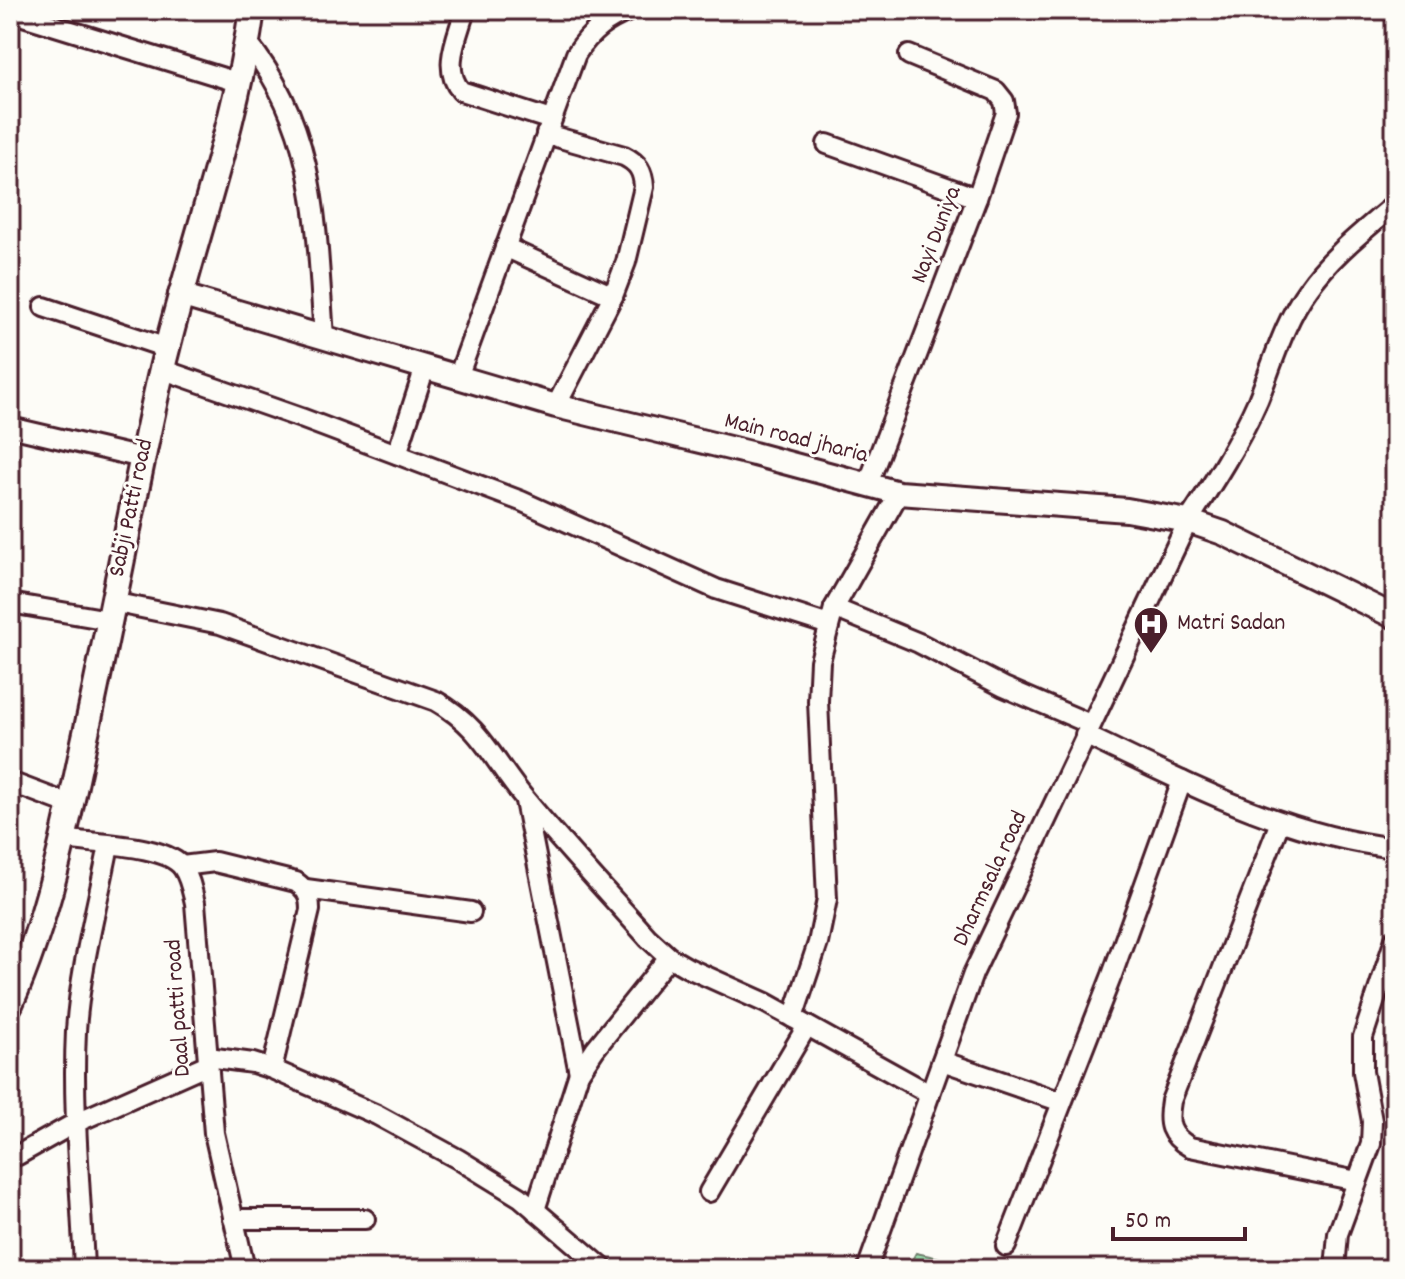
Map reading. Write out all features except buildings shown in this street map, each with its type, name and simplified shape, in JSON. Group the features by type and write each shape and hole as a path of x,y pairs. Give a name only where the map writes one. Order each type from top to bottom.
{"main road":[{"name":"Sabji Patti road","path":"10,1004 40,923 64,839 164,358 240,83 252,10"}],"street":[{"path":"465,10 450,61 454,84 461,91 624,156 635,162 644,175 644,187 626,262 613,296 556,406"},
{"path":"458,377 576,54 588,35 609,19 631,10"},
{"path":"10,12 240,83"},
{"path":"247,42 276,80 299,135 316,229 324,337"},
{"name":"Nayi Duniya","path":"868,484 1001,134 1006,113 1004,101 996,91 909,55"},
{"path":"827,144 977,198"},
{"name":"Dharmsala road","path":"867,1269 973,974 1188,521 1229,458 1258,399 1275,352 1306,292 1321,271 1395,204"},
{"path":"505,247 613,296"},
{"name":"Main road jharia","path":"180,295 556,406 899,493 1127,510 1188,521 1223,533 1395,617"},
{"path":"44,307 397,454 567,520 716,589 831,616 919,643 1225,801 1332,838 1395,848"},
{"path":"397,454 425,367"},
{"path":"10,427 142,458"},
{"path":"709,1192 800,1022 827,899 818,701 820,661 831,616 899,493"},
{"path":"10,603 220,624 436,701 459,714 474,729 524,797 648,938 669,957 800,1022 930,1094"},
{"path":"1006,1246 1112,975 1182,781"},
{"path":"10,782 71,805"},
{"path":"524,797 579,1073"},
{"path":"1280,822 1171,1101 1170,1131 1177,1140 1190,1147 1357,1181"},
{"path":"64,839 145,850 168,857 182,866 202,861 215,862 296,882 306,889 471,912"},
{"path":"84,1269 75,1123 79,1005 109,845"},
{"name":"Daal patti road","path":"182,866 195,903 214,1133 245,1269"},
{"path":"272,1069 307,924 310,899 306,889"},
{"path":"1335,1269 1338,1234 1371,1144 1372,1121 1363,1072 1363,1037 1395,939"},
{"path":"535,1210 579,1073 669,957"},
{"path":"10,1156 18,1155 75,1123 208,1061 253,1063 329,1092 404,1130 520,1197 604,1269"},
{"path":"942,1061 1062,1102"},
{"path":"233,1219 365,1219"}],"green space":[{"path":"916,1253 992,1269 907,1269"}],"place":[{"name":"Matri Sadan","path":"1151,655"}]}
